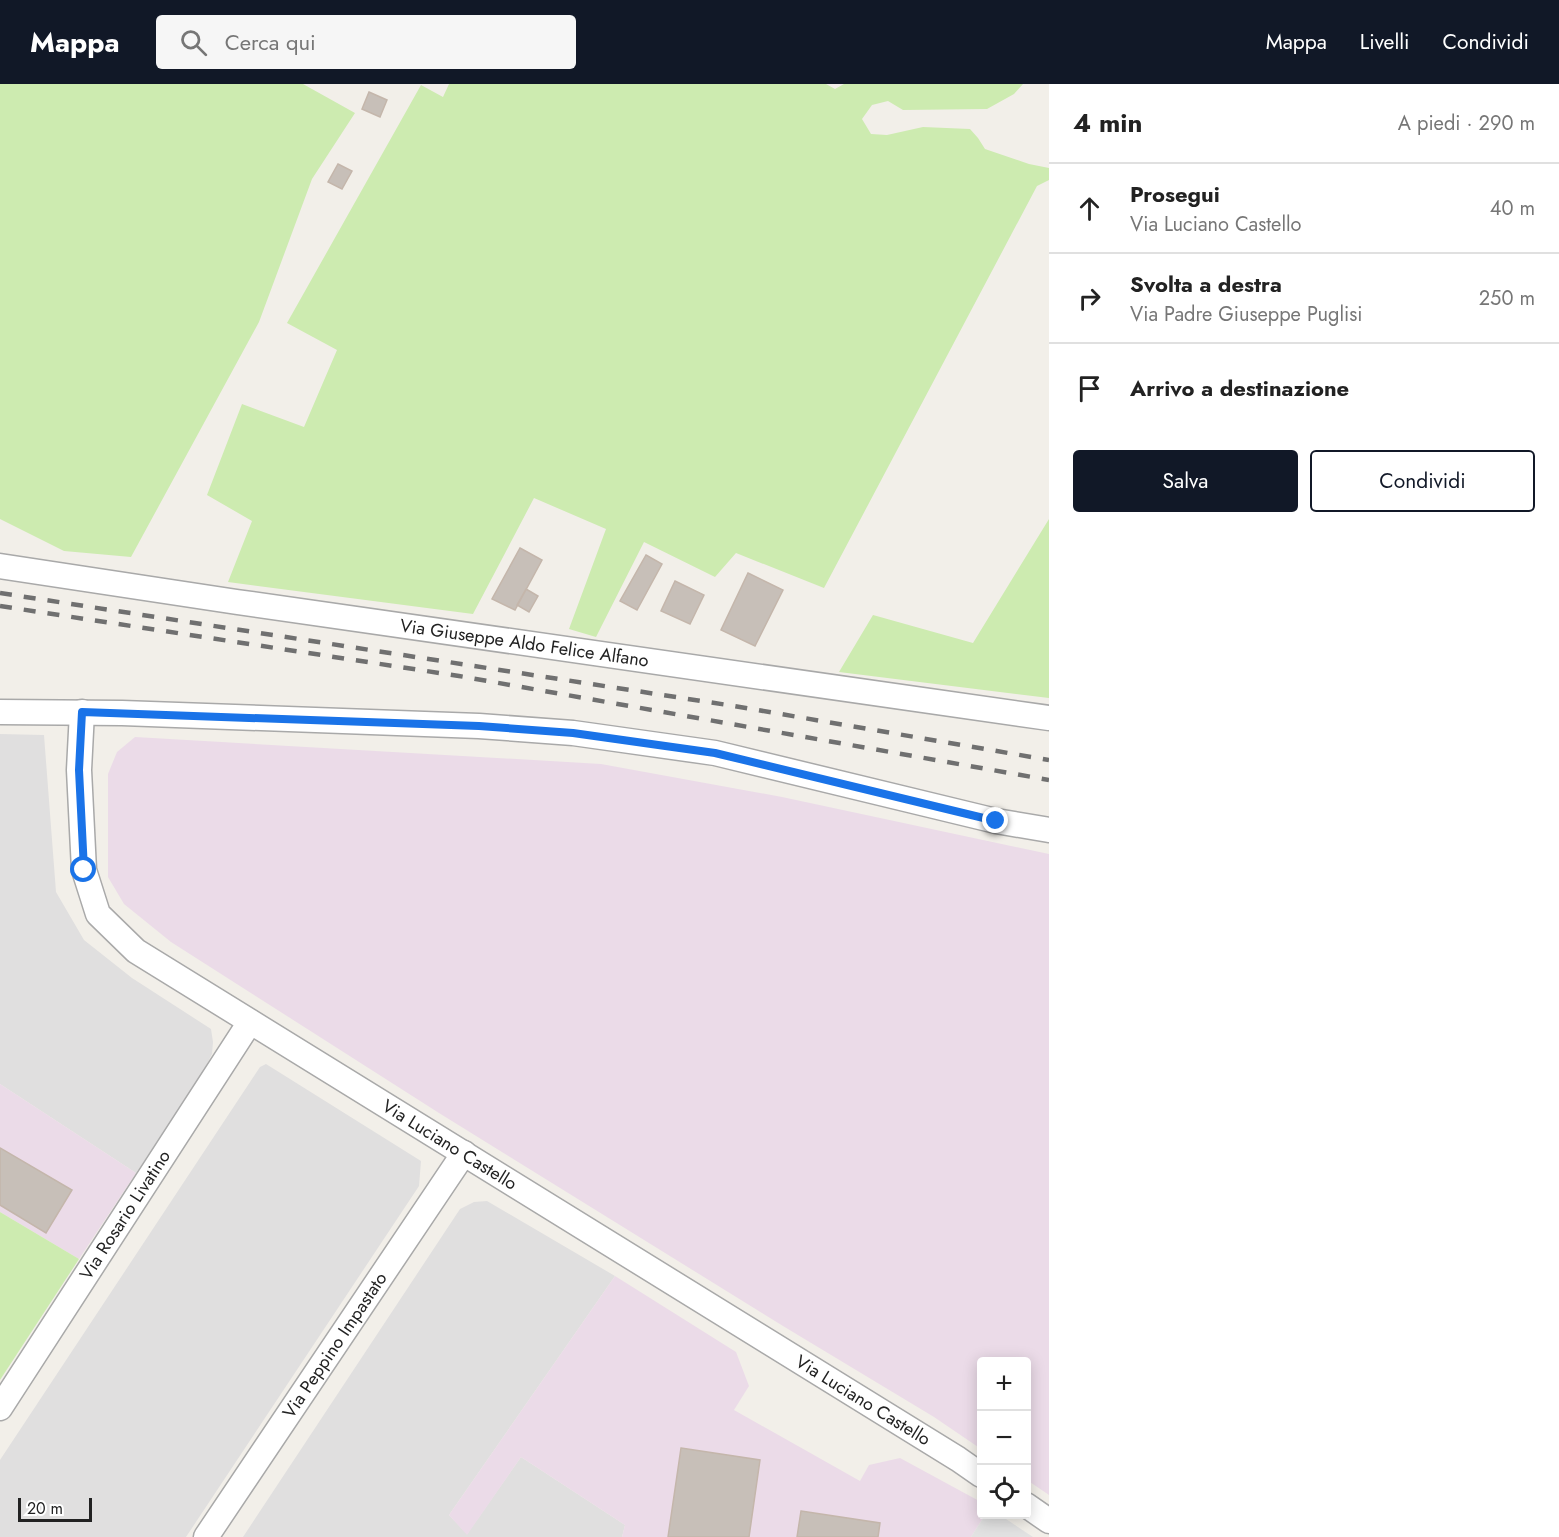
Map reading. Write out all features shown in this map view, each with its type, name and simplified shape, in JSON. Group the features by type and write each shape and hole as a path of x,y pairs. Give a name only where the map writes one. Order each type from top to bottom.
{"street":[{"name":"Via Giuseppe Aldo Felice Alfano","path":"0,566 1049,718"},
{"path":"0,712 82,712 479,726 573,733 715,753 996,821 1049,831"},
{"name":"Via Luciano Castello","path":"82,712 79,770 84,870 98,914 136,951 948,1452 977,1472"},
{"name":"Via Rosario Livatino","path":"0,1408 250,1022"},
{"name":"Via Peppino Impastato","path":"206,1537 464,1153"},
{"path":"1031,1508 1049,1521"}],"shaded area":[{"path":"0,734 44,735 56,892 84,940 132,978 211,1029 212,1054 202,1074 136,1173 0,1084"},
{"path":"135,737 601,764 782,797 1049,854 1049,1495 1031,1483 1031,1357 977,1357 977,1446 934,1417 439,1113 171,942 124,904 108,877 108,774 117,752"},
{"path":"266,1064 421,1161 419,1186 186,1537 0,1537 0,1460 260,1067"},
{"path":"0,1084 136,1173 79,1259 0,1212"},
{"path":"487,1201 615,1276 449,1515 467,1534 521,1457 625,1525 622,1537 243,1537 460,1209 474,1202"},
{"path":"615,1276 736,1352 749,1386 734,1410 860,1481 869,1465 900,1458 977,1500 977,1519 982,1519 971,1537 622,1537 625,1525 521,1457 467,1535 449,1515"},
{"path":"982,1519 1006,1519 1033,1537 971,1537"}],"green space":[{"path":"0,84 303,84 355,113 312,179 259,322 131,557 64,551 0,519"},
{"path":"449,84 826,84 835,89 844,84 1023,84 1014,94 987,109 903,110 888,101 872,105 862,119 871,134 887,135 923,127 970,129 985,149 1029,164 1049,168 1049,180 1037,186 824,588 736,553 715,577 644,542 596,637 569,629 606,529 534,498 473,614 228,582 252,521 207,495 242,404 304,427 337,350 287,323 421,85 443,97"},
{"path":"1049,519 1049,698 839,672 873,615 973,643"},
{"path":"0,1212 79,1259 0,1380"}],"building":[{"path":"369,92 387,100 380,117 362,109"},
{"path":"338,164 352,171 342,189 328,182"},
{"path":"520,548 542,560 515,610 492,599"},
{"path":"646,555 662,564 637,610 620,601"},
{"path":"748,573 783,590 755,646 721,630"},
{"path":"675,581 704,595 690,624 661,611"},
{"path":"526,589 538,596 529,612 517,605"},
{"path":"0,1148 72,1190 46,1233 0,1205"},
{"path":"681,1448 760,1460 749,1537 668,1537"},
{"path":"801,1511 880,1523 878,1537 797,1537"}],"railway":[{"path":"0,593 734,706 1049,760"},
{"path":"0,606 459,676 1049,780"}],"route":[{"path":"84,870 79,770 82,712 479,726 573,733 715,753 996,821"}]}
